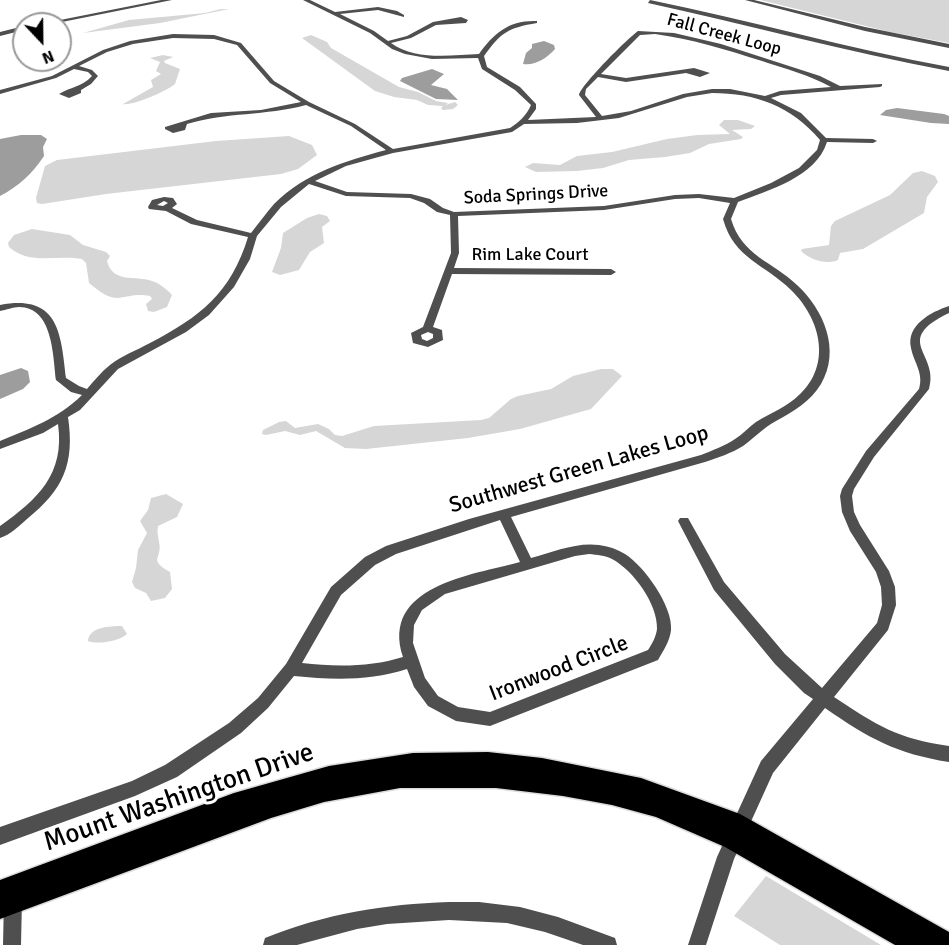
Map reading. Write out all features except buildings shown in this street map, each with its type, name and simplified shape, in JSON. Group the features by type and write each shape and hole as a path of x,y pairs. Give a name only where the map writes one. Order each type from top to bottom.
{"main road":[{"name":"Mount Washington Drive","path":"7,897 271,807 343,788 400,778 496,778 593,791 656,807 737,832 949,945"},
{"name":"Mount Washington Drive","path":"737,832 918,945"}],"street":[{"path":"72,18 169,0"},
{"path":"306,0 372,32 386,43 406,53 420,56 481,56"},
{"path":"639,0 745,21 869,53 949,69"},
{"path":"748,0 949,46"},
{"path":"334,14 376,9 396,12 402,16"},
{"path":"386,43 409,37 435,23 452,22"},
{"path":"481,56 498,33 506,27 535,22"},
{"name":"Fall Creek Loop","path":"599,117 582,95 583,89 638,33 648,31 685,38 818,76 838,88"},
{"path":"0,92 40,82 105,51 132,42 173,36 214,37 239,44 272,82 307,103 353,125 392,151"},
{"path":"0,445 39,430 62,416 76,407 114,367 182,330 206,313 229,287 246,259 253,236 278,205 308,181 343,164 392,151 488,136 512,130 522,122 531,113 534,105 517,87 484,68 481,56"},
{"path":"74,67 90,71 96,76 77,90"},
{"path":"595,75 626,80 688,72"},
{"path":"767,97 780,93 880,85"},
{"path":"522,122 544,124 630,114 694,94 734,92 767,97 802,117 815,128 824,140 823,149 819,157 810,164 774,184 735,201"},
{"path":"184,124 196,120 284,109 307,103"},
{"path":"824,140 873,141"},
{"name":"Soda Springs Drive","path":"308,181 346,194 411,196 454,214 604,208 675,197 699,196 735,201"},
{"name":"Southwest Green Lakes Loop","path":"0,836 135,788 171,771 236,728 263,703 291,669 336,591 370,561 391,550 469,524 705,458 740,441 748,432 793,407 812,388 824,366 827,350 818,319 795,288 752,258 734,240 726,219 735,201"},
{"path":"167,208 194,222 253,236"},
{"path":"427,329 455,253 454,214"},
{"name":"Rim Lake Court","path":"448,271 611,272"},
{"path":"0,308 17,304 31,307 49,321 57,342 61,380 75,389 89,393"},
{"path":"697,945 737,832 767,767 883,626 890,612 888,588 879,562 848,516 845,494 857,473 924,389 925,374 914,340 917,330 925,322 949,309"},
{"path":"0,533 33,510 51,488 62,469 67,451 62,416"},
{"path":"504,516 528,565"},
{"path":"684,521 719,586 799,679 867,728 894,741 921,750 949,754"},
{"name":"Ironwood Circle","path":"589,549 606,551 620,557 635,569 661,610 664,628 653,655 490,719 456,714 433,701 419,682 406,643 407,624 417,606 441,590 528,565 589,549"},
{"path":"291,669 358,674 390,669 411,662"},
{"path":"7,897 12,945"},
{"path":"272,945 314,931 385,915 451,911 508,914 568,930 608,945"}],"shaded area":[{"path":"760,0 949,0 949,43 890,32"},
{"path":"229,9 160,23 83,33 129,20 205,13"},
{"path":"311,35 327,42 331,48 399,87 418,92 436,101 448,103 445,105 455,102 458,105 453,109 443,110 441,108 443,106 428,105 417,100 394,97 375,91 302,38"},
{"path":"544,41 554,45 555,49 540,61 523,64 532,44"},
{"path":"163,55 173,57 164,61 165,63 180,69 175,84 150,97 123,104 153,87 151,80 161,74 156,71 160,62 150,58"},
{"path":"432,69 444,74 431,85 447,89 458,100 436,99 400,81 402,78"},
{"path":"897,108 944,114 949,116 949,124 880,115 886,110"},
{"path":"724,120 738,120 755,126 751,129 732,130 743,137 741,139 709,144 690,153 629,160 603,168 577,171 536,172 525,167 533,163 560,165 577,156 612,152 667,139 730,134 719,125"},
{"path":"21,135 41,135 47,139 43,147 44,156 25,179 0,196 0,139"},
{"path":"289,136 312,145 317,155 298,169 281,174 37,203 36,198 45,166 57,160 216,141"},
{"path":"922,171 935,176 938,182 927,197 924,213 863,249 840,253 838,260 819,261 801,251 829,245 831,226 835,221 890,195 913,173"},
{"path":"319,214 327,216 330,221 322,227 324,243 310,252 299,270 280,275 272,272 281,248 283,233 307,218"},
{"path":"32,229 70,235 83,245 106,252 110,256 107,261 114,273 119,276 152,281 168,291 172,295 167,307 154,312 148,311 146,304 152,299 150,296 114,298 107,296 89,283 86,263 82,259 35,258 17,253 9,247 8,243 14,235"},
{"path":"21,368 28,371 30,382 23,389 0,399 0,375"},
{"path":"601,369 613,369 622,376 591,409 520,429 468,438 366,449 345,448 316,431 300,435 285,431 262,434 263,430 286,421 295,428 318,424 335,435 342,436 374,426 481,420 489,418 511,399 518,396 551,389 573,376"},
{"path":"166,494 183,504 177,517 158,526 160,548 157,561 170,572 172,589 165,598 151,601 146,593 135,588 132,582 138,550 147,533 140,521 148,510 151,498"},
{"path":"122,626 127,634 119,639 102,642 88,641 89,636 96,630"},
{"path":"766,876 881,945 780,945 734,916"}]}
